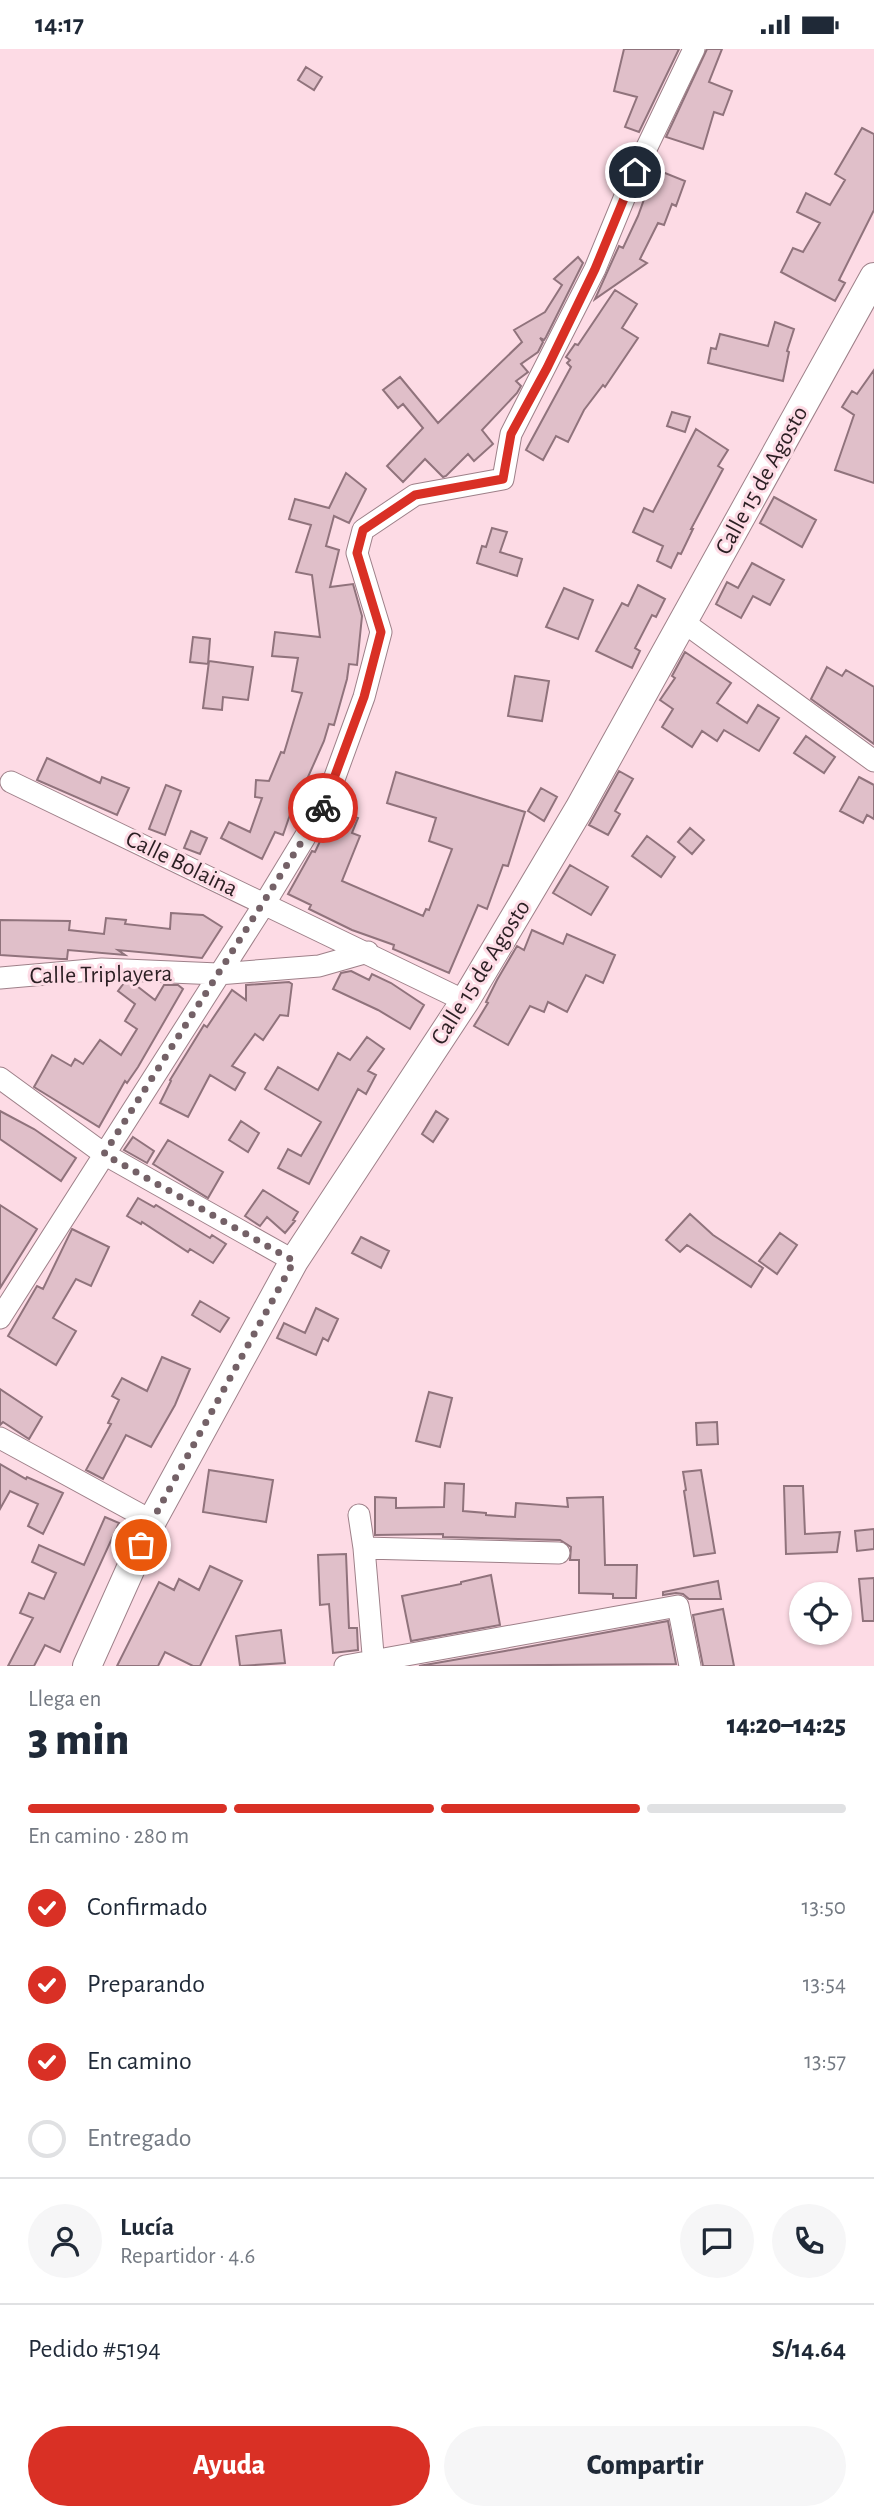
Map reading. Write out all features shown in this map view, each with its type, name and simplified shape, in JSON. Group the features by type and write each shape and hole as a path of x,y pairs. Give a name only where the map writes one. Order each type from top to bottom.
{"street":[{"path":"0,1318 265,903 325,804 364,697 381,632 357,553 363,530 415,495 503,479 511,434 547,368 595,269 635,172 694,49"},
{"name":"Calle 15 de Agosto","path":"87,1666 152,1521 294,1261 465,1000 579,809 874,277"},
{"path":"682,621 874,761"},
{"name":"Calle Bolaina","path":"11,782 465,1000"},
{"name":"Calle Triplayera","path":"0,978 102,969 218,974 319,966 368,952"},
{"path":"0,1078 104,1154 294,1261"},
{"path":"0,1438 152,1521"},
{"path":"359,1515 373,1663"},
{"path":"364,1548 559,1553"},
{"path":"345,1666 678,1606 690,1666"}],"building":[{"path":"624,49 679,49 639,132 625,127 637,97 614,91"},
{"path":"707,49 722,49 709,82 732,91 723,115 714,112 703,149 666,137"},
{"path":"306,67 322,77 314,90 298,80"},
{"path":"862,128 874,134 874,210 839,280 845,283 835,301 781,272 793,248 803,252 820,223 797,212 806,193 830,205 845,180 835,174"},
{"path":"655,169 685,181 676,206 672,204 664,225 658,223 640,259 647,263 595,299 619,246 623,248 638,216"},
{"path":"578,257 583,263 546,337 544,340 540,338 543,342 538,352 521,364 528,372 516,381 521,386 482,430 493,444 474,461 468,454 443,477 425,459 403,482 387,466 423,428 403,404 398,408 383,390 400,377 438,423 522,342 514,330 545,312 562,285 554,279"},
{"path":"615,290 637,304 622,328 638,338 605,387 603,385 584,410 568,442 556,436 543,460 526,450 571,367 567,363 570,360 566,357 575,344 578,345"},
{"path":"775,322 794,329 787,351 789,352 783,381 708,363 711,348 716,349 720,334 768,346"},
{"path":"874,370 874,483 835,470 854,415 842,407 852,391 857,394"},
{"path":"672,412 690,417 685,432 667,426"},
{"path":"696,429 728,450 718,466 723,469 691,529 681,554 678,553 671,568 657,561 663,546 633,532 644,508 653,512"},
{"path":"346,473 366,489 349,523 334,516 326,546 339,550 330,587 353,584 362,616 357,665 349,664 334,725 329,724 283,835 275,832 262,859 221,838 229,822 250,832 262,798 255,797 256,780 269,781 281,752 284,753 302,693 292,691 298,658 272,656 275,632 320,637 312,575 296,572 311,525 289,519 295,499 329,508"},
{"path":"774,497 816,520 802,547 760,523"},
{"path":"492,528 507,532 500,552 522,559 517,576 477,563 482,546 486,547"},
{"path":"752,563 784,580 770,605 753,596 741,618 716,604 727,582 738,588"},
{"path":"638,585 665,599 656,617 652,615 635,648 640,651 632,668 596,651 622,603 628,606"},
{"path":"564,588 593,600 578,639 546,627"},
{"path":"193,637 210,639 208,664 190,662"},
{"path":"685,652 731,683 717,703 747,723 758,705 779,718 759,751 724,730 717,741 702,731 692,747 662,727 673,709 660,700 675,678 672,676"},
{"path":"209,661 253,667 248,700 223,697 222,710 203,708"},
{"path":"827,667 842,676 846,670 874,687 874,744 811,699"},
{"path":"515,676 549,681 542,721 508,716"},
{"path":"806,736 835,757 824,773 794,753"},
{"path":"47,758 100,783 102,777 129,788 117,815 37,780"},
{"path":"619,771 633,779 615,811 620,814 608,835 589,825"},
{"path":"396,772 525,812 508,866 503,865 487,909 478,905 449,973 393,949 394,945 352,930 309,909 311,905 288,894 312,851 315,852 328,824 332,826 338,810 358,818 352,833 360,836 342,881 423,916 426,909 429,910 452,849 429,841 436,818 387,803"},
{"path":"859,777 874,785 874,819 867,815 863,823 840,811"},
{"path":"166,785 181,791 165,835 149,829"},
{"path":"541,788 557,797 544,821 528,811"},
{"path":"690,828 704,840 692,854 678,842"},
{"path":"191,831 207,838 200,854 184,848"},
{"path":"647,836 675,857 661,877 632,856"},
{"path":"570,865 608,887 591,915 553,893"},
{"path":"171,913 203,915 222,927 202,958 118,950 125,955 68,950 67,959 0,955 0,920 70,921 69,930 104,934 106,918 126,920 125,924 170,929"},
{"path":"532,930 563,944 567,934 615,955 603,983 586,975 567,1012 548,1002 544,1012 530,1006 508,1045 474,1026 517,946 524,950"},
{"path":"351,971 369,980 372,974 424,1005 410,1029 378,1010 333,989 341,973"},
{"path":"124,983 133,983 155,1000 164,985 178,985 183,989 138,1067 127,1083 125,1081 99,1127 34,1087 52,1055 71,1066 75,1059 83,1064 100,1040 121,1055 137,1029 125,1021 135,1004 118,991"},
{"path":"292,984 288,1016 280,1015 263,1040 255,1034 232,1066 245,1073 235,1090 210,1075 188,1117 160,1103 170,1080 204,1025 207,1027 232,990 246,1000 246,985"},
{"path":"367,1037 384,1049 368,1071 376,1075 366,1094 358,1089 309,1184 278,1168 288,1149 301,1156 321,1122 265,1089 278,1067 318,1090 338,1053 350,1060"},
{"path":"0,1111 34,1129 76,1158 61,1181 0,1139"},
{"path":"436,1111 448,1119 433,1142 422,1134"},
{"path":"241,1121 259,1133 248,1152 229,1140"},
{"path":"133,1137 154,1151 147,1163 124,1150"},
{"path":"168,1140 223,1172 208,1198 153,1164"},
{"path":"263,1190 298,1212 293,1220 295,1221 285,1233 267,1217 260,1226 245,1216"},
{"path":"138,1198 154,1207 156,1205 210,1238 212,1235 226,1244 213,1263 190,1249 188,1252 142,1222 141,1224 127,1216"},
{"path":"0,1205 37,1229 0,1288"},
{"path":"690,1214 713,1235 763,1268 751,1287 687,1245 680,1252 666,1240"},
{"path":"72,1229 109,1247 91,1286 76,1279 53,1318 76,1331 56,1365 8,1336 37,1286 43,1289"},
{"path":"780,1233 797,1245 777,1274 759,1261"},
{"path":"361,1237 389,1251 381,1268 352,1253"},
{"path":"200,1301 229,1318 220,1332 192,1315"},
{"path":"316,1308 338,1319 328,1341 323,1338 316,1355 277,1338 284,1323 305,1333"},
{"path":"162,1357 190,1369 175,1405 151,1447 126,1435 103,1479 86,1470 111,1424 108,1423 119,1400 112,1396 122,1378 147,1391"},
{"path":"0,1389 42,1417 29,1439 3,1422 0,1425"},
{"path":"429,1392 452,1398 440,1447 416,1441"},
{"path":"717,1422 718,1444 697,1445 696,1423"},
{"path":"0,1464 26,1479 27,1477 63,1493 43,1534 28,1526 38,1504 10,1491 0,1509"},
{"path":"209,1470 273,1480 266,1522 203,1512"},
{"path":"701,1470 715,1553 694,1556 683,1472"},
{"path":"445,1483 464,1484 463,1511 486,1515 515,1517 516,1503 568,1507 567,1498 603,1497 605,1565 637,1565 636,1598 579,1593 579,1560 570,1560 571,1547 560,1540 443,1537 443,1534 375,1535 375,1497 396,1498 396,1508 444,1507"},
{"path":"784,1486 803,1486 805,1534 840,1532 837,1552 786,1554"},
{"path":"105,1517 119,1523 60,1652 45,1645 34,1666 8,1666 33,1618 20,1613 29,1593 44,1599 56,1573 32,1562 39,1545 84,1565"},
{"path":"874,1529 874,1549 857,1551 855,1531"},
{"path":"346,1554 349,1628 357,1628 358,1650 333,1653 329,1604 320,1605 318,1555"},
{"path":"210,1566 242,1581 200,1666 193,1666 165,1652 158,1666 117,1666 159,1582 174,1590 179,1579 199,1590"},
{"path":"491,1575 500,1625 411,1641 402,1596"},
{"path":"874,1578 874,1621 863,1621 859,1579"},
{"path":"718,1581 721,1599 689,1599 676,1593 663,1595 663,1592"},
{"path":"723,1609 734,1666 703,1666 693,1615"},
{"path":"668,1621 676,1664 419,1666 505,1651"},
{"path":"281,1630 285,1663 240,1666 236,1636"}],"way so far":[{"path":"141,1545 294,1261 104,1154 323,808"}],"route":[{"path":"323,808 364,697 381,632 357,553 363,530 415,495 503,479 511,434 547,368 595,269 635,172"}]}
